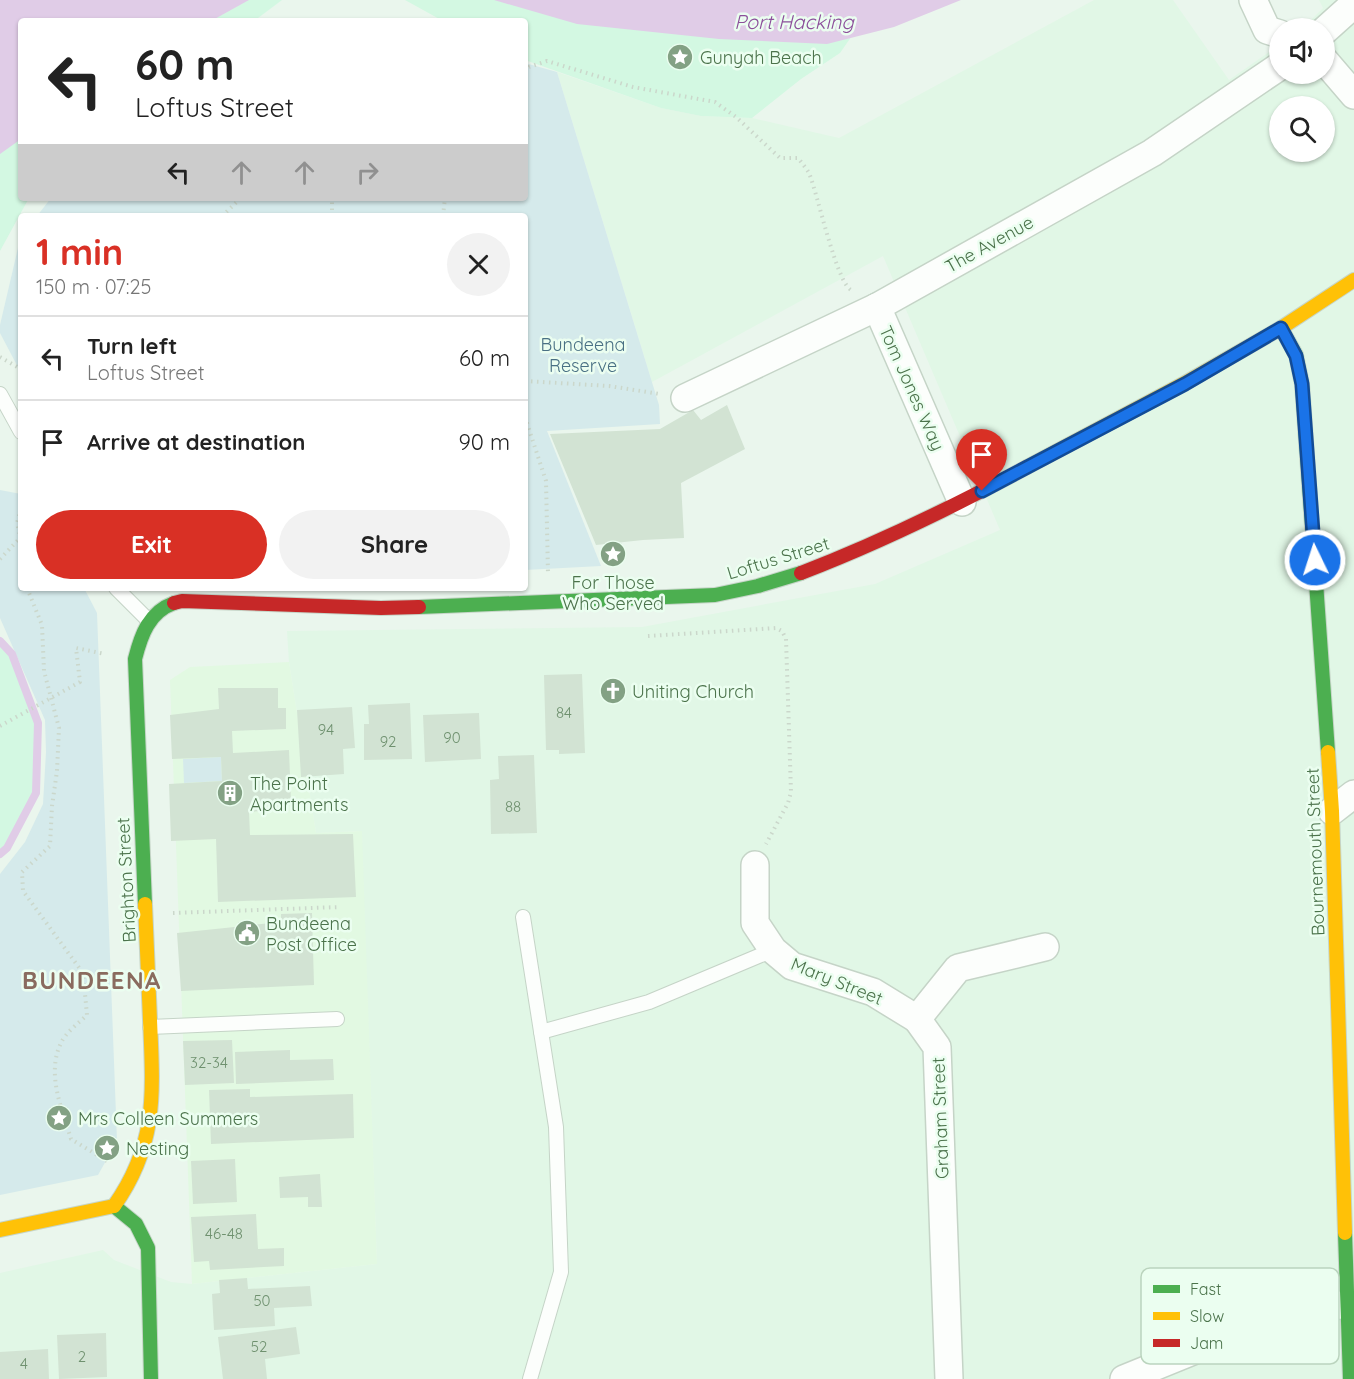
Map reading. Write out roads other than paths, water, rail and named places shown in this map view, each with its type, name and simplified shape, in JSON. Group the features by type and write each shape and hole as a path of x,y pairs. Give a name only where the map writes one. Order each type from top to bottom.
{"street":[{"path":"1253,0 1269,31"},
{"path":"1335,22 1354,4"},
{"name":"The Avenue","path":"685,398 877,307 1152,153 1269,73"},
{"path":"1335,73 1354,95"},
{"name":"Loftus Street","path":"149,621 164,606 182,601 381,608 714,595 759,586 863,549 962,501 1185,384 1281,328 1354,280"},
{"name":"Tom Jones Way","path":"877,307 962,501"},
{"name":"Bournemouth Street","path":"1281,328 1296,356 1302,384 1332,811 1351,1304 1350,1379"},
{"name":"Brighton Street","path":"114,1206 135,1175 149,1132 153,1092 135,659 140,637 149,621"},
{"path":"1332,811 1354,794"},
{"name":"Mary Street","path":"754,866 755,923 773,950 792,966 873,992 917,1019"},
{"path":"917,1019 958,968 1045,947"},
{"name":"Graham Street","path":"917,1019 937,1047 949,1379"},
{"path":"0,1230 114,1206 131,1218 142,1230 148,1248 152,1379"},
{"path":"1124,1379 1161,1364"}],"lane":[{"path":"0,394 18,427"},
{"path":"119,591 149,621"},
{"path":"523,917 556,1127 561,1272 530,1379"},
{"path":"541,1032 649,1002 773,950"},
{"path":"150,1027 337,1019"}],"water":[{"path":"0,0 249,0 216,18 18,18 18,141 0,154"},
{"name":"Port Hacking","path":"494,0 961,0 894,27 827,44 719,39 577,24"}],"waterway":[{"path":"0,641 12,654 38,723 36,793 7,848 0,854"}],"place":[{"name":"Gunyah Beach","path":"680,57"},
{"name":"For Those Who Served","path":"613,554"},
{"name":"Uniting Church","path":"613,691"},
{"name":"The Point Apartments","path":"230,793"},
{"name":"Bundeena Post Office","path":"247,933"},
{"name":"Mrs Colleen Summers","path":"59,1118"},
{"name":"Nesting","path":"107,1148"}],"district":[{"name":"BUNDEENA","path":"92,980"}],"park label":[{"name":"Bundeena Reserve","path":"583,354"}]}
